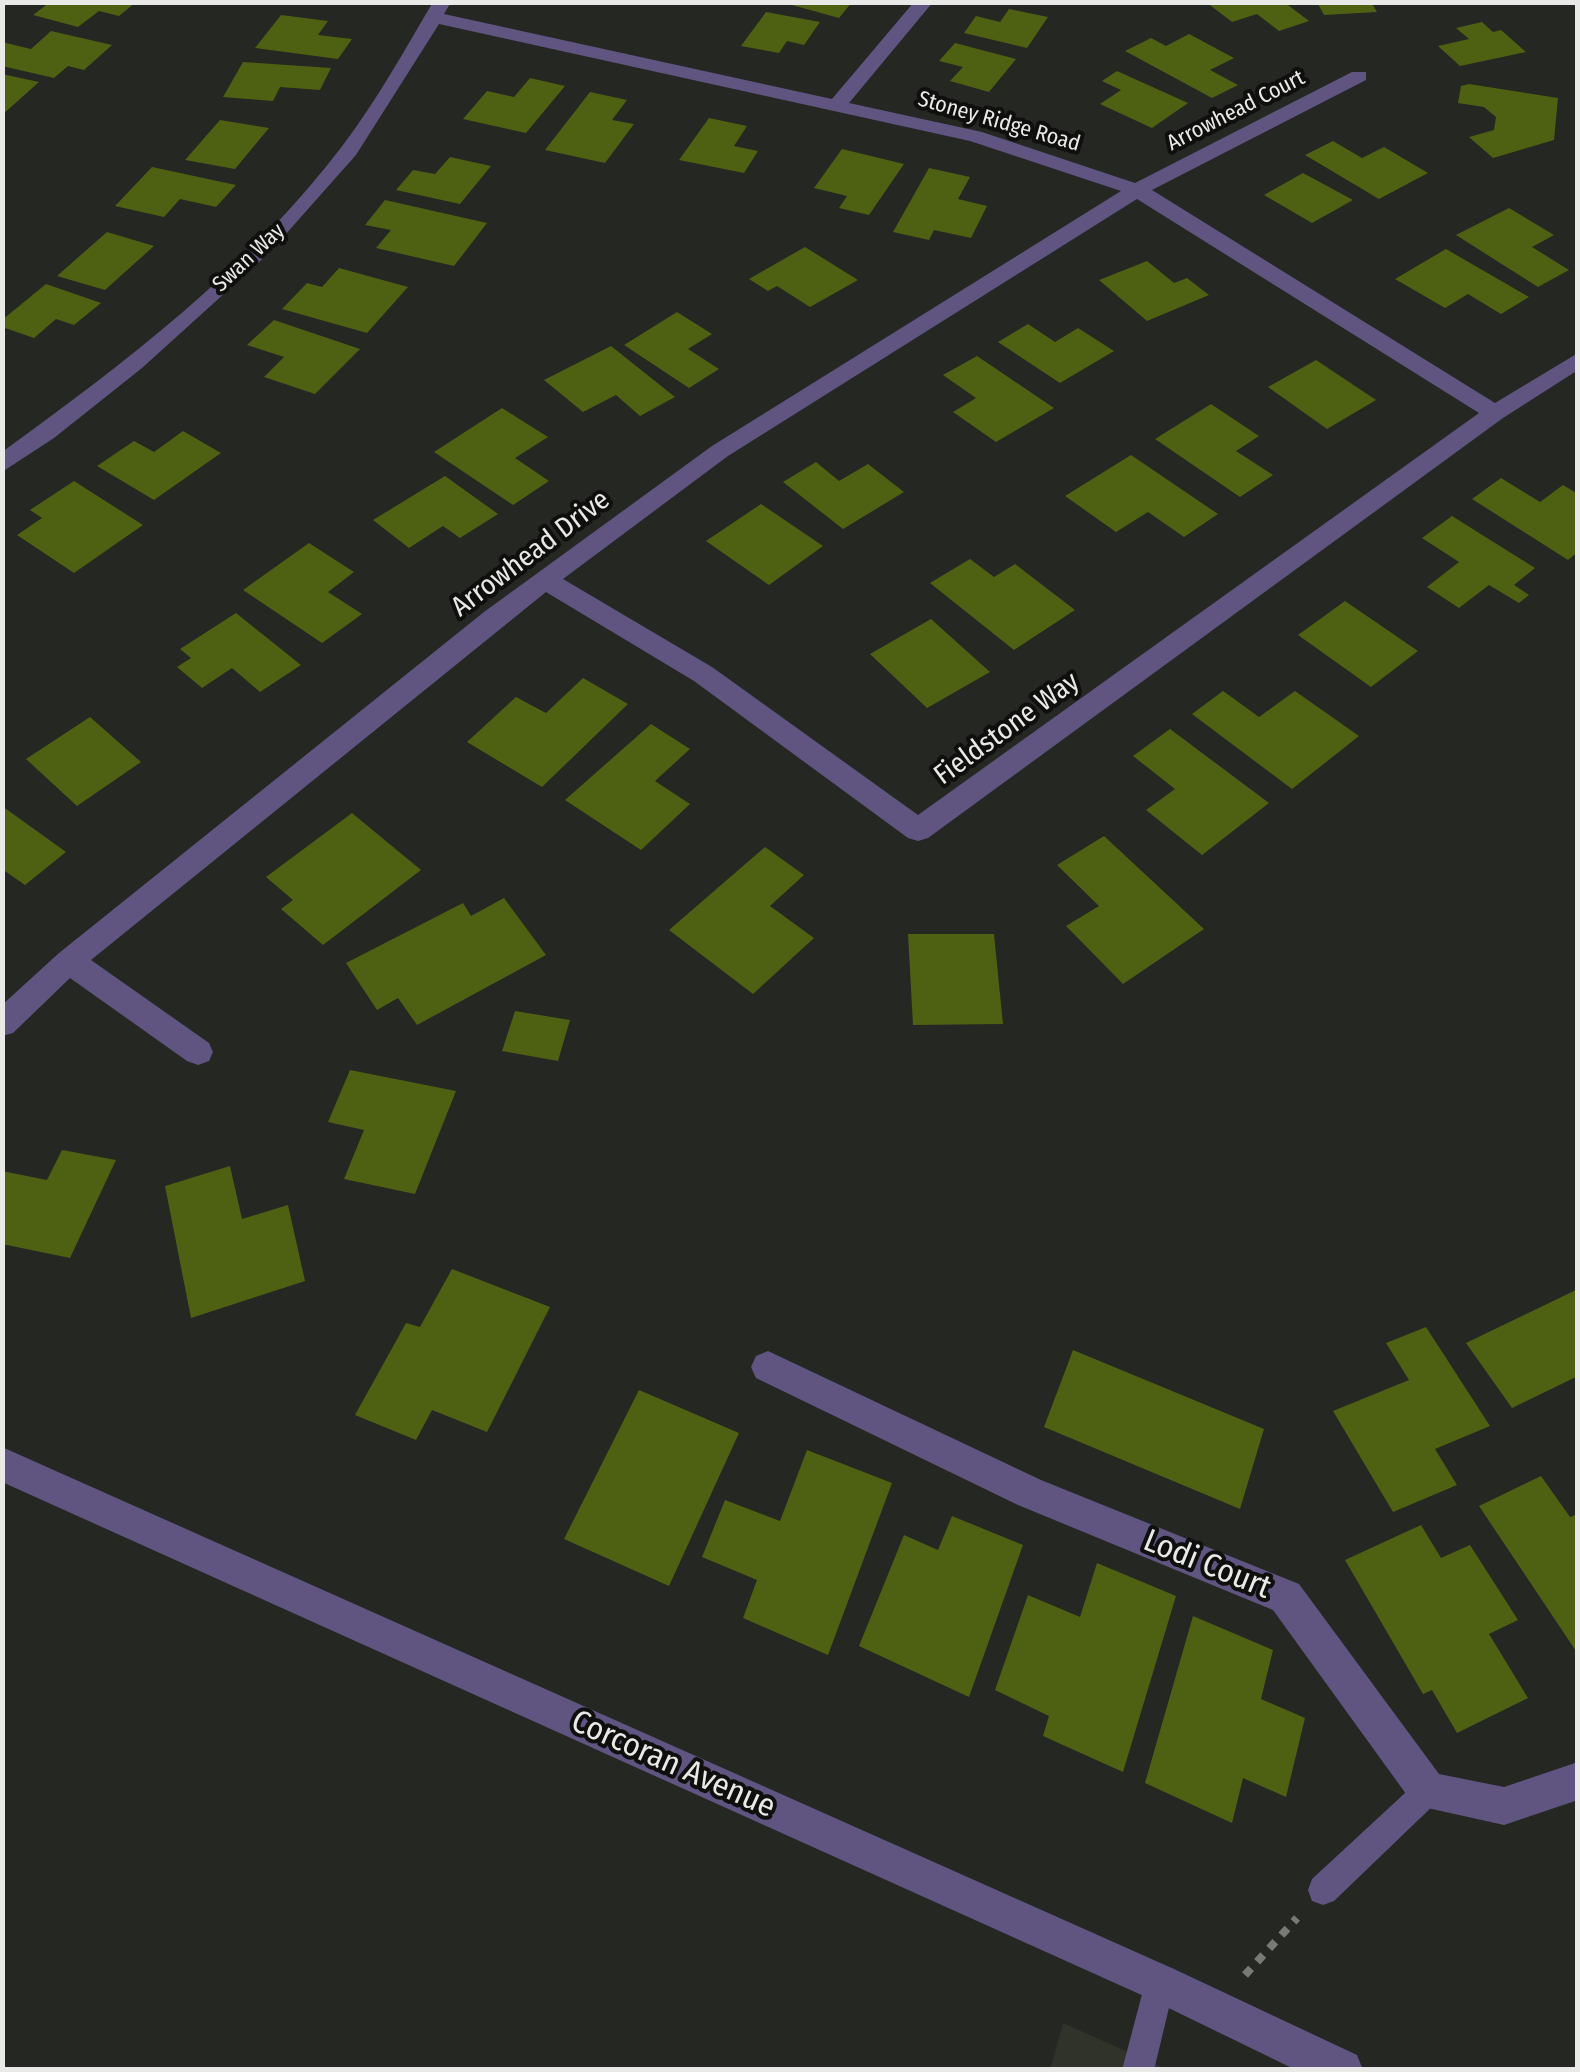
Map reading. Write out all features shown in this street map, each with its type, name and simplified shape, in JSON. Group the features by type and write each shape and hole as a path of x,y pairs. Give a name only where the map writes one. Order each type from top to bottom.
{"street":[{"path":"837,105 924,2"},
{"name":"Stoney Ridge Road","path":"438,10 975,136 1136,190 1495,413"},
{"name":"Swan Way","path":"2,464 107,384 287,223 337,166 438,10"},
{"name":"Arrowhead Court","path":"1136,190 1358,76"},
{"name":"Arrowhead Drive","path":"2,1024 69,961 493,618 720,451 1136,190"},
{"path":"1495,413 1578,360"},
{"name":"Fieldstone Way","path":"545,580 703,674 918,830 1495,413"},
{"path":"69,961 198,1052"},
{"name":"Lodi Court","path":"768,1367 1030,1493 1286,1597 1428,1791"},
{"name":"Corcoran Avenue","path":"2,1464 1160,1984 1342,2070"},
{"path":"1428,1791 1504,1806 1578,1781"}],"lane":[{"path":"1323,1890 1428,1791"},
{"path":"1138,2070 1160,1984"}],"path":[{"path":"1213,2008 1323,1890"}],"shaded area":[{"path":"1063,2023 1166,2069 1050,2070"}],"building":[{"path":"50,2 136,2 119,16 99,11 78,27 33,15"},
{"path":"781,2 852,2 839,18"},
{"path":"1206,2 1284,2 1309,21 1279,31 1257,14 1232,22"},
{"path":"1317,2 1371,2 1377,12 1324,15"},
{"path":"1009,9 1048,17 1027,48 964,33 976,16 1000,22"},
{"path":"766,12 820,22 804,45 787,41 779,53 741,46"},
{"path":"281,15 328,21 318,35 352,39 338,59 255,48"},
{"path":"1482,22 1493,32 1501,30 1526,52 1460,66 1438,46 1469,39 1456,28"},
{"path":"51,31 112,45 84,70 68,66 54,78 2,66 2,42 31,49"},
{"path":"1189,34 1234,58 1210,70 1238,85 1212,98 1125,51 1151,38 1166,46"},
{"path":"955,43 1016,59 989,92 950,81 963,67 939,61"},
{"path":"243,62 331,68 320,90 280,87 273,101 223,97"},
{"path":"1117,71 1188,103 1152,128 1100,104 1121,90 1102,81"},
{"path":"2,74 39,82 2,115"},
{"path":"530,78 565,86 526,133 463,119 487,91 514,97"},
{"path":"1461,86 1558,98 1554,140 1493,158 1469,137 1494,130 1496,117 1484,107 1458,103"},
{"path":"590,92 627,100 612,120 634,124 605,163 545,150"},
{"path":"709,118 747,126 734,146 758,151 744,173 679,160"},
{"path":"220,120 269,128 235,169 185,160"},
{"path":"1333,141 1362,158 1384,147 1428,173 1379,199 1305,155"},
{"path":"842,149 904,164 869,215 839,208 847,196 814,188"},
{"path":"450,157 491,166 460,204 396,190 413,170 435,174"},
{"path":"152,167 236,185 216,207 180,199 164,217 115,206"},
{"path":"929,168 970,177 958,199 987,206 971,238 934,230 929,240 893,232"},
{"path":"1303,173 1353,200 1312,223 1264,195"},
{"path":"385,200 487,223 454,266 376,248 391,230 365,225"},
{"path":"1509,208 1554,235 1532,247 1569,270 1538,287 1456,235"},
{"path":"107,232 154,246 105,290 57,276"},
{"path":"805,247 858,280 810,307 777,286 768,291 749,279"},
{"path":"1446,249 1529,297 1501,314 1468,294 1445,308 1395,279"},
{"path":"1147,261 1174,283 1187,278 1209,295 1147,321 1099,280"},
{"path":"339,268 408,287 367,333 282,309 307,283 322,287"},
{"path":"46,284 101,303 74,325 56,319 34,338 2,327 2,320"},
{"path":"677,312 712,334 688,349 719,369 689,388 624,345"},
{"path":"274,320 360,349 315,394 264,377 284,357 247,345"},
{"path":"1028,324 1055,342 1078,328 1114,351 1060,383 998,342"},
{"path":"611,346 675,397 640,416 616,395 583,412 544,380"},
{"path":"977,356 1054,408 996,442 953,412 976,398 943,375"},
{"path":"1316,360 1376,400 1327,429 1268,387"},
{"path":"1211,404 1259,436 1236,451 1273,475 1240,497 1155,439"},
{"path":"502,408 548,437 515,458 549,481 513,505 434,452"},
{"path":"183,431 221,453 154,500 97,466 134,441 154,452"},
{"path":"1131,455 1218,514 1184,537 1148,512 1116,532 1065,496"},
{"path":"816,462 839,481 868,464 904,492 843,529 783,482"},
{"path":"445,476 498,514 460,538 443,526 409,548 373,520"},
{"path":"1501,478 1540,502 1563,485 1578,494 1578,552 1568,560 1472,499"},
{"path":"74,481 143,525 74,573 17,535 42,518 30,510"},
{"path":"761,504 823,546 769,585 706,541"},
{"path":"1452,516 1535,568 1514,585 1529,595 1519,603 1489,585 1459,608 1427,587 1459,562 1422,538"},
{"path":"309,543 354,572 328,592 362,614 322,643 243,590"},
{"path":"970,559 994,577 1015,564 1075,610 1014,650 930,583"},
{"path":"1345,601 1418,651 1371,687 1298,635"},
{"path":"236,613 301,665 260,692 232,668 202,688 177,667 191,658 180,649"},
{"path":"931,619 990,672 927,708 870,654"},
{"path":"583,678 628,704 542,787 467,742 516,697 546,713"},
{"path":"1223,691 1259,717 1295,691 1359,736 1292,789 1192,714"},
{"path":"90,717 141,762 77,806 26,759"},
{"path":"651,724 690,749 655,781 690,804 641,850 565,800"},
{"path":"1170,729 1269,803 1202,855 1146,810 1175,789 1133,756"},
{"path":"2,806 66,852 25,885 2,869"},
{"path":"352,813 421,870 323,945 281,909 293,900 266,877"},
{"path":"1104,836 1204,929 1123,984 1066,926 1099,906 1057,865"},
{"path":"765,847 804,875 770,906 814,938 753,994 669,930"},
{"path":"504,898 546,955 417,1025 398,998 377,1010 346,963 463,903 471,916"},
{"path":"908,934 994,934 1003,1024 913,1025"},
{"path":"515,1011 570,1020 558,1061 502,1051"},
{"path":"350,1070 456,1091 415,1194 344,1179 364,1130 328,1122"},
{"path":"62,1150 116,1160 70,1258 2,1244 2,1171 47,1180"},
{"path":"230,1166 242,1219 288,1205 305,1281 191,1318 165,1186"},
{"path":"452,1269 550,1307 487,1432 432,1410 416,1440 355,1415 406,1323 420,1327"},
{"path":"1578,1289 1578,1376 1512,1408 1466,1343"},
{"path":"1426,1327 1490,1426 1435,1449 1457,1485 1393,1512 1333,1411 1409,1380 1386,1343"},
{"path":"1073,1350 1264,1429 1240,1509 1044,1427"},
{"path":"639,1390 739,1433 669,1586 564,1539"},
{"path":"807,1450 892,1483 828,1655 743,1618 757,1580 702,1557 725,1500 780,1521"},
{"path":"1541,1476 1570,1517 1578,1514 1578,1654 1479,1506"},
{"path":"952,1516 1023,1545 969,1697 859,1646 904,1535 938,1550"},
{"path":"1421,1525 1441,1558 1470,1545 1518,1620 1489,1634 1528,1698 1457,1733 1432,1690 1423,1694 1345,1560"},
{"path":"1097,1563 1176,1596 1123,1772 1043,1736 1049,1716 995,1690 1028,1595 1080,1617"},
{"path":"1193,1616 1273,1650 1261,1699 1305,1718 1286,1797 1243,1778 1232,1823 1145,1783"}]}
